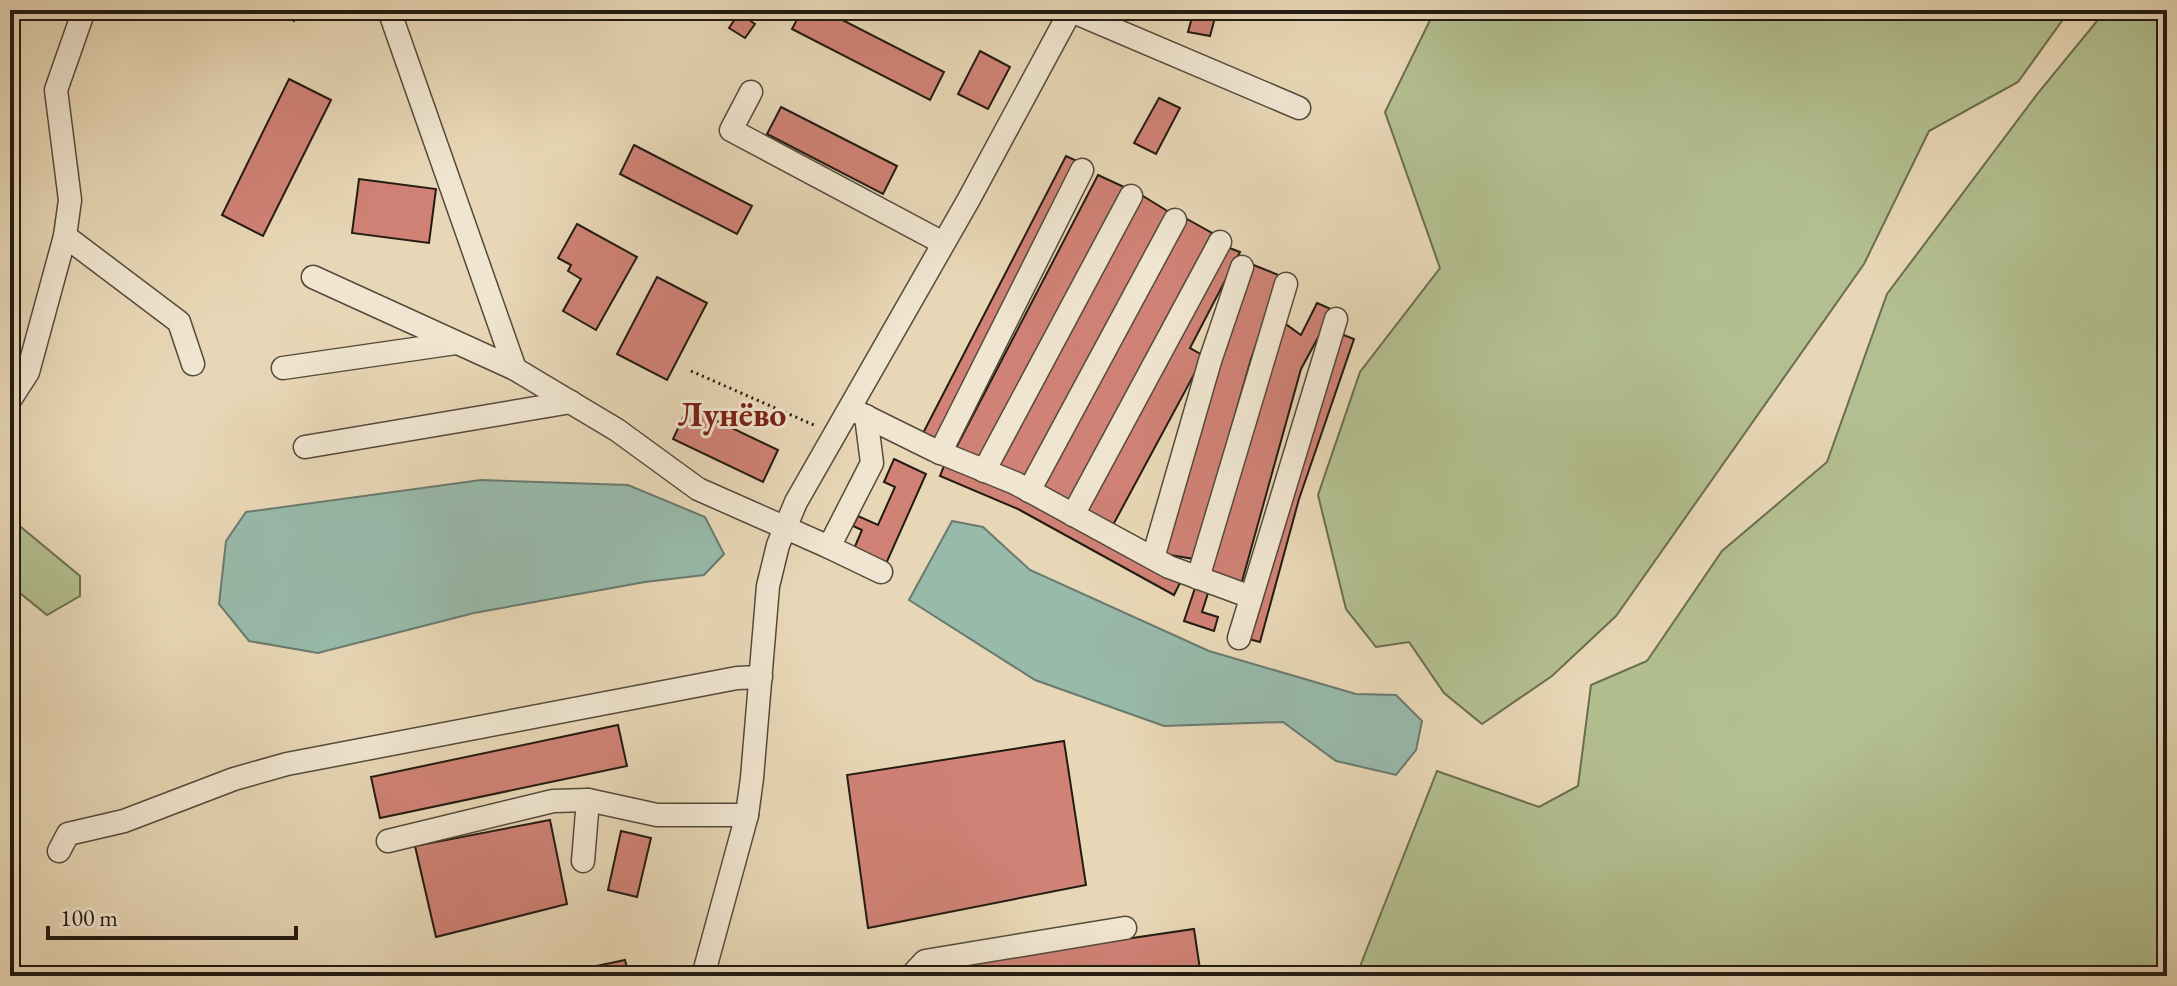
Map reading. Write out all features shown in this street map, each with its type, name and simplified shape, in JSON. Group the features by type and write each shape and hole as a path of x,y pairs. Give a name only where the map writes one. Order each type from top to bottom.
{"street":[{"path":"10,400 28,372 65,236 70,200 56,90 84,10"},
{"path":"389,10 515,369"},
{"path":"703,976 747,815 768,586 778,545 796,502 834,434 857,412 943,243 1071,10 1299,108"},
{"path":"751,92 731,130 943,243"},
{"path":"940,453 1082,170"},
{"path":"984,471 1131,196"},
{"path":"1029,491 1175,220"},
{"path":"65,236 179,322 193,364"},
{"path":"1073,515 1220,242"},
{"path":"1153,558 1210,361 1242,267"},
{"path":"313,277 515,369 617,430 698,489 881,572"},
{"path":"1198,578 1286,284"},
{"path":"1239,638 1336,319"},
{"path":"283,368 458,343"},
{"path":"305,447 571,402"},
{"path":"857,412 940,453 1029,491 1153,558 1251,597"},
{"path":"829,547 872,463 857,412"},
{"path":"59,851 68,834 124,821 234,779 287,764 721,680 761,677"},
{"path":"388,841 553,801 588,800 657,815 747,815"},
{"path":"583,861 588,800"},
{"path":"911,976 925,961 1125,928"}],"path":[{"path":"691,371 834,434"}],"green space":[{"path":"1435,10 2063,10 2064,18 2018,82 1929,131 1864,264 1616,616 1552,676 1482,724 1444,693 1409,642 1376,647 1346,609 1318,495 1360,372 1440,268 1385,112"},
{"path":"2106,10 2167,12 2167,976 1293,976 1294,969 1357,974 1437,771 1539,807 1578,786 1591,685 1647,661 1722,551 1827,462 1887,294 2038,93"},
{"path":"10,518 80,576 80,596 47,615 10,585"}],"shaded area":[{"path":"481,480 628,485 705,517 724,554 704,575 645,582 474,613 318,653 249,641 219,604 226,541 246,512"},
{"path":"952,521 983,527 1030,570 1209,651 1356,694 1396,695 1422,721 1416,750 1396,775 1336,761 1283,722 1164,726 1035,680 909,600"}],"building":[{"path":"285,10 299,10 294,21 283,16"},
{"path":"802,10 823,10 944,72 930,100 792,29"},
{"path":"1194,10 1217,10 1210,36 1188,32"},
{"path":"739,13 755,24 745,38 729,28"},
{"path":"980,51 1010,67 988,109 958,94"},
{"path":"289,79 331,100 263,236 222,215"},
{"path":"1159,98 1180,108 1156,154 1134,143"},
{"path":"781,107 897,166 883,194 767,134"},
{"path":"634,145 752,206 737,234 620,174"},
{"path":"1066,156 1079,162 936,444 921,437"},
{"path":"1098,175 1124,187 980,461 956,448"},
{"path":"359,179 436,189 429,243 352,233"},
{"path":"1143,196 1169,212 1027,480 998,466"},
{"path":"1187,219 1212,233 1069,500 1042,485"},
{"path":"577,224 637,257 596,330 563,311 581,279 568,271 571,265 558,258"},
{"path":"1227,247 1240,252 1190,348 1204,356 1113,525 1085,510"},
{"path":"1251,264 1281,276 1251,359 1194,559 1164,554 1214,368"},
{"path":"657,277 707,303 667,380 617,354"},
{"path":"1317,303 1333,310 1301,369 1241,585 1209,577 1280,320 1301,335"},
{"path":"1341,334 1354,339 1299,499 1260,642 1245,638"},
{"path":"688,407 778,450 763,482 673,439"},
{"path":"894,459 926,474 885,566 853,551 862,530 853,526 858,516 878,525 895,487 884,482"},
{"path":"946,461 1043,504 1181,581 1174,595 1018,509 940,476"},
{"path":"1196,585 1209,590 1202,612 1218,617 1214,631 1184,621"},
{"path":"618,725 627,766 380,818 371,777"},
{"path":"1064,741 1086,885 868,928 847,775"},
{"path":"550,820 567,904 436,937 415,846"},
{"path":"621,831 651,838 637,897 608,890"},
{"path":"1194,929 1201,976 923,976 933,967"},
{"path":"625,960 629,976 549,976"}],"district":[{"name":"Лунёво","path":"732,414"}]}
